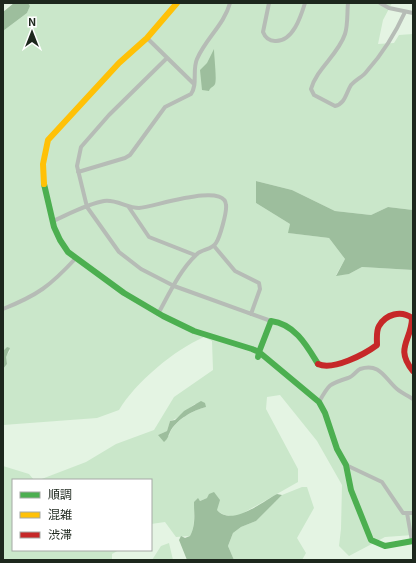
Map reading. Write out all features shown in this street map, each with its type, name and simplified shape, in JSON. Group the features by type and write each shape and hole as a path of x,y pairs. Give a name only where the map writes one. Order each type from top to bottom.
{"street":[{"path":"177,3 148,38 119,63 48,140 43,156 44,174 53,221 64,246 76,258 141,304 178,324 258,354 319,402 325,413 337,449 346,465 351,490 371,540 385,546 413,541 407,513"},
{"path":"78,172 119,161 130,155 165,107 191,94 193,91 194,72 197,59 201,51 219,29 228,12 230,3"},
{"path":"269,3 262,32 267,38 276,41 286,38 295,28 305,3"},
{"path":"348,3 346,34 337,49 326,61 311,89 314,95 335,106 342,102 356,79 366,73 375,62 393,37 405,12"},
{"path":"380,3 389,8 413,13"},
{"path":"148,38 194,85"},
{"path":"168,58 109,114 81,147 77,160 78,172 87,207 119,252 128,261 174,286 271,321 279,322 301,337 316,362 327,367 372,349 377,345 378,330 380,325 395,314 405,314 412,318 412,323 402,350 406,362 413,371"},
{"path":"53,221 105,201 140,208 180,199 220,195 225,200 226,208 218,238 214,246 195,255 174,286 158,314"},
{"path":"128,206 149,237 195,255"},
{"path":"214,246 235,271 259,283 260,288 251,314"},
{"path":"3,309 27,299 48,287 76,258"},
{"path":"258,354 271,321"},
{"path":"319,402 331,384 339,380 350,378 360,369 374,367 379,369 387,376 389,382 399,391 413,399"},
{"path":"346,465 382,482 404,513 413,513"},
{"path":"407,513 413,508"}],"shaded area":[{"path":"14,3 28,3 30,6 27,13 3,31 3,12"},
{"path":"28,3 392,3 383,20 378,44 394,43 399,35 413,34 413,210 388,207 371,215 335,211 292,190 256,181 256,203 290,224 289,233 329,238 345,259 336,275 349,274 362,267 413,270 413,535 385,537 349,556 339,546 342,485 317,441 280,395 267,397 266,409 298,469 298,482 238,516 223,514 207,498 200,501 198,499 194,511 194,523 190,536 176,537 165,522 152,524 152,479 42,479 86,462 116,444 154,430 174,397 213,370 212,341 204,337 168,358 145,378 126,399 119,410 97,418 3,425 3,369 7,364 5,357 10,351 7,347 3,351 3,31 27,13 30,6","holes":["195,404 206,407 195,411 179,421 174,426 169,436 158,435 167,431 170,421"]},
{"path":"214,49 216,81 214,86 209,91 202,90 200,70 207,63"},
{"path":"256,181 292,190 335,211 371,215 388,207 413,210 413,270 362,267 349,274 336,276 345,259 329,238 288,233 290,224 256,203"},
{"path":"7,347 10,348 6,357 7,364 3,369 3,351"},
{"path":"201,401 205,403 206,407 190,413 176,423 164,442 158,435 167,431 170,421 175,420 184,411"},
{"path":"3,466 29,474 33,479 12,479 12,551 117,551 112,554 112,560 3,560"},
{"path":"302,487 307,487 314,508 297,538 306,553 302,560 234,560 228,546 233,533 241,527 256,521 282,495"},
{"path":"214,492 220,500 217,510 223,515 231,516 239,515 277,494 282,495 256,521 241,527 233,533 228,546 234,560 187,560 179,540 181,536 185,538 190,536 192,532 194,502 198,498 200,501 207,498 209,494"},
{"path":"169,543 173,560 152,560 161,546"}],"traffic: fast":[{"path":"44,184 54,227 68,252 124,293 163,316 194,331 259,352 258,357"},
{"path":"318,364 305,343 294,331 287,326 271,321 259,352 319,402 325,413 337,449 346,465 351,490 371,540 385,546 413,541"}],"traffic: slow":[{"path":"44,184 43,164 48,140 119,63 147,38 177,3"}],"traffic: jam":[{"path":"318,364 324,366 332,365 365,353 377,345 377,330 382,322 394,314 403,314 412,318 404,350 405,356 413,371"}]}
